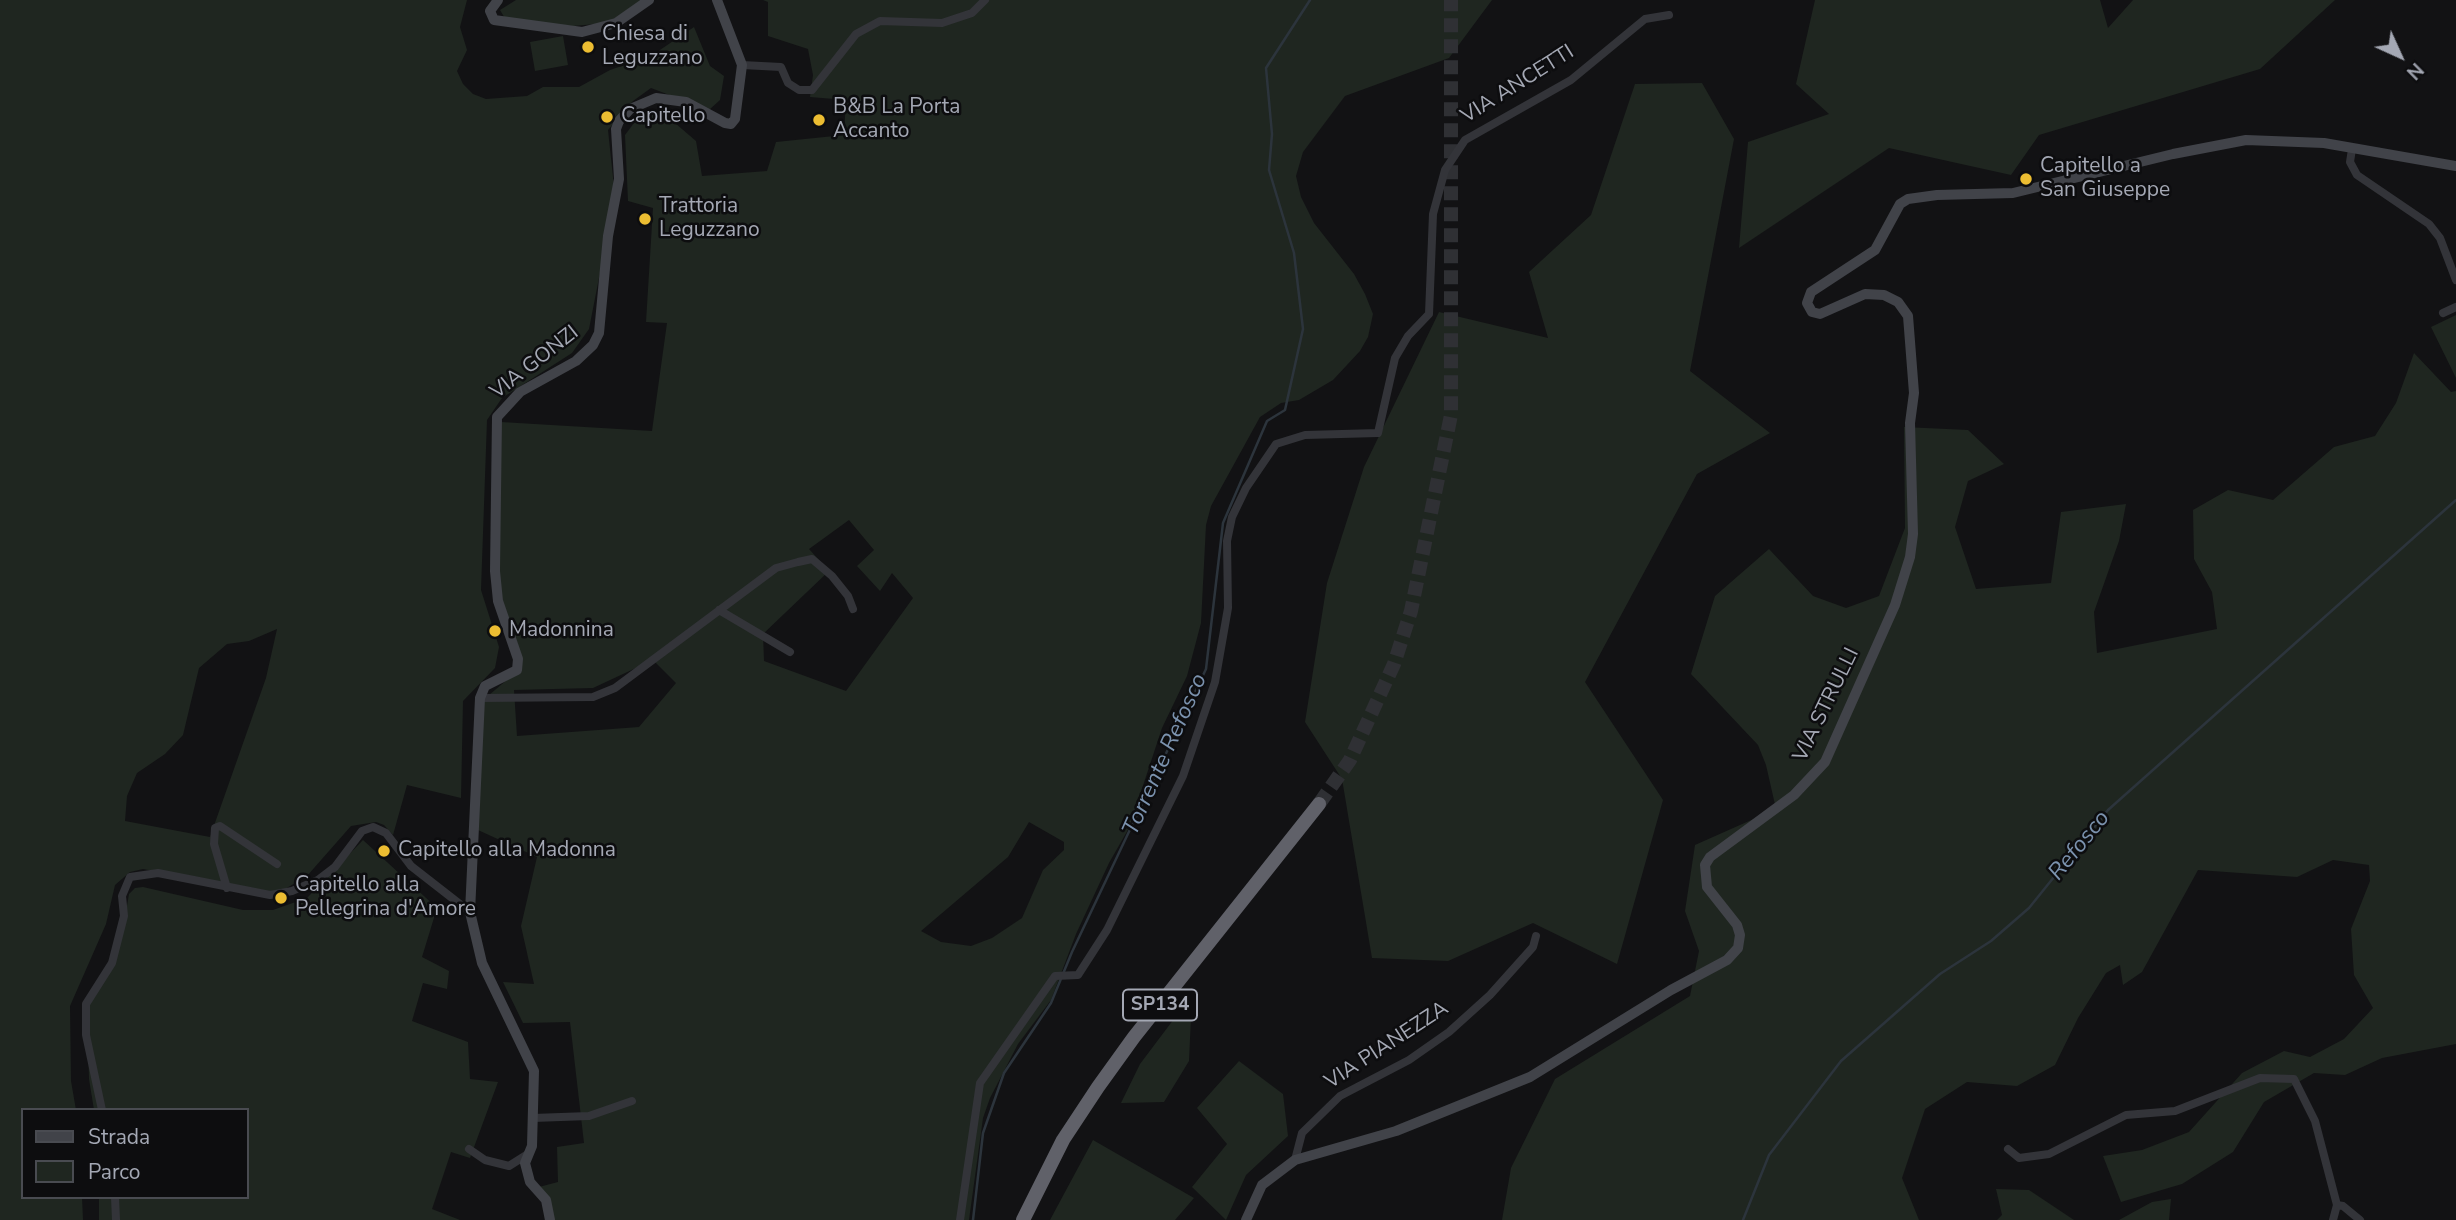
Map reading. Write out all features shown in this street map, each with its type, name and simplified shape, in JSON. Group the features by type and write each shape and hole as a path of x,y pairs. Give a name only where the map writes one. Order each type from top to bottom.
{"highway":[{"name":"SP134","path":"1023,1220 1063,1140 1098,1087 1134,1037 1319,804"}],"street":[{"path":"498,0 490,11 494,20 582,32 616,23 649,0"},
{"path":"717,0 743,65 780,67 788,83 799,90 812,90 856,34 880,21 942,23 972,13 985,0"},
{"name":"VIA ANCETTI","path":"960,1220 980,1083 1055,976 1078,975 1107,930 1183,776 1215,682 1228,608 1227,541 1232,517 1246,488 1276,444 1304,435 1378,433 1395,358 1408,336 1429,314 1433,214 1445,170 1465,140 1571,80 1645,19 1669,15"},
{"name":"VIA GONZI","path":"480,698 485,686 517,670 518,659 498,601 495,570 496,417 520,393 576,361 593,345 599,333 608,236 619,179 616,129 619,121 630,109 656,98 686,102 731,124 735,119 743,65"},
{"name":"VIA STRULLI","path":"1295,1160 1396,1131 1530,1077 1671,990 1727,960 1738,948 1740,935 1737,925 1707,887 1705,865 1710,858 1794,795 1825,762 1907,573 1913,534 1910,423 1914,393 1908,316 1898,302 1875,293 1856,298 1820,314 1808,308 1807,298 1811,292 1875,250 1894,210 1908,199 1937,195 2013,193 2173,154 2246,140 2290,139 2352,149"},
{"path":"2456,166 2352,149 2350,162 2357,175 2430,224 2440,238 2456,280"},
{"path":"2443,313 2456,307"},
{"path":"550,1220 546,1200 530,1182 525,1163 529,1154 533,1118 534,1071 482,962 470,912 480,698 593,696 615,688 776,568 812,559 848,596 853,609"},
{"path":"719,610 790,652"},
{"path":"227,888 214,844 215,828 220,826 277,864"},
{"path":"102,1108 86,1035 86,1004 112,963 124,916 122,896 130,877 158,873 270,895 318,880 335,867 362,831 373,827 386,833 411,866 470,912"},
{"name":"VIA PIANEZZA","path":"1295,1160 1302,1133 1340,1096 1409,1060 1449,1032 1490,995 1533,947 1536,936"},
{"path":"2008,1149 2020,1158 2049,1154 2126,1115 2175,1111 2260,1078 2294,1079 2315,1121 2337,1205 2333,1220"},
{"path":"533,1118 589,1116 632,1101"},
{"path":"469,1149 485,1160 509,1166 529,1154"},
{"path":"1246,1220 1262,1185 1295,1160"},
{"path":"116,1199 116,1220"},
{"path":"2337,1205 2343,1206 2360,1220"}],"green space":[{"path":"0,0 467,0 460,27 467,50 457,71 463,84 473,94 486,99 527,96 543,87 579,87 610,70 651,56 694,27 710,66 724,76 720,100 709,110 651,88 633,101 608,130 615,196 589,329 572,353 502,398 487,420 481,590 499,647 495,668 463,701 461,798 407,785 393,835 384,825 376,822 351,826 307,876 285,889 270,893 143,869 130,872 115,885 106,924 70,1006 71,1081 76,1108 21,1108 21,1199 82,1199 83,1220 0,1220","holes":["277,629 266,678 210,837 125,821 127,796 137,773 165,754 183,735 199,668 227,644 249,641"]},
{"path":"516,0 642,0 608,23 573,26 506,20 500,10"},
{"path":"763,0 1492,0 1449,58 1345,96 1303,152 1296,176 1301,197 1314,223 1354,274 1365,294 1373,314 1368,337 1360,351 1333,380 1299,400 1281,403 1260,417 1211,506 1206,525 1201,623 1187,676 1162,728 1129,828 1109,863 1076,934 1051,1000 1018,1044 990,1098 983,1118 969,1220 552,1220 539,1187 558,1182 557,1147 584,1143 570,1022 523,1023 503,982 534,984 521,926 537,857 478,830 482,701 515,673 518,645 495,585 501,422 652,431 667,323 646,322 653,208 628,201 625,135 637,119 661,111 696,141 702,176 767,171 776,142 844,135 846,100 810,97 813,75 808,49 768,36 768,2","holes":["849,520 874,550 857,566 880,591 892,573 913,598 846,691 764,661 763,634 829,571 809,549","653,660 676,683 639,727 517,736 514,690 593,688","1029,822 1064,842 1064,850 1043,870 1022,918 992,938 971,946 941,942 921,931 1008,857"]},
{"path":"1815,0 2100,0 2108,28 2133,0 2335,0 2260,69 2039,135 2011,175 1889,148 1739,248 1748,142 1829,114 1796,84"},
{"path":"563,36 568,65 535,71 530,42"},
{"path":"1702,83 1734,139 1690,371 1770,433 1697,474 1585,682 1663,800 1617,964 1533,923 1448,961 1372,958 1342,779 1305,722 1327,583 1364,467 1439,312 1548,338 1529,272 1591,215 1635,84"},
{"path":"2456,315 2456,378 2431,327"},
{"path":"2414,353 2451,392 2456,391 2456,1044 2382,1058 2345,1075 2314,1073 2264,1102 2233,1152 2182,1184 2121,1202 2103,1156 2142,1150 2189,1132 2242,1073 2284,1051 2310,1057 2344,1039 2373,1008 2354,975 2351,929 2370,881 2369,865 2333,860 2297,877 2198,870 2142,972 2123,985 2120,965 2106,973 2078,1018 2055,1065 2017,1086 1967,1082 1925,1109 1902,1178 1919,1220 1502,1220 1511,1168 1555,1079 1690,996 1699,951 1685,911 1695,845 1776,809 1766,765 1758,745 1691,674 1715,596 1769,549 1813,596 1846,608 1879,596 1905,528 1904,427 1968,430 2004,464 1968,481 1955,527 1976,589 2051,583 2061,512 2126,504 2119,541 2094,612 2097,653 2217,629 2212,592 2194,559 2193,510 2228,490 2273,500 2334,447 2375,436 2396,403"},
{"path":"363,840 437,908 422,957 449,971 447,989 423,983 412,1021 468,1042 470,1079 498,1082 470,1158 451,1152 432,1209 460,1220 99,1220 99,1199 248,1199 248,1108 94,1108 89,1079 87,1009 123,929 129,894 135,888 143,887 243,910 273,910 307,898"},
{"path":"1192,995 1189,1061 1164,1102 1121,1103 1140,1064"},
{"path":"1239,1061 1283,1094 1288,1136 1246,1175 1226,1220 1192,1187 1227,1144 1197,1108"},
{"path":"1093,1140 1194,1198 1175,1220 1050,1220"},
{"path":"1996,1189 2029,1190 2074,1220 1997,1220 2002,1215"},
{"path":"2171,1199 2169,1220 2119,1220 2152,1202"}],"waterway":[{"name":"Torrente Refosco","path":"973,1220 983,1133 1004,1073 1051,1003 1072,952 1206,669 1223,523 1267,421 1285,410 1303,329 1294,253 1269,170 1272,134 1266,68 1310,0"},
{"name":"Refosco","path":"1743,1220 1769,1155 1841,1061 1940,974 1991,941 2029,908 2108,810 2456,500"}],"tunnel":[{"path":"1319,804 1350,760 1394,664 1411,611 1451,415 1451,0"}],"place":[{"name":"Chiesa di Leguzzano","path":"588,47"},
{"name":"Capitello","path":"607,117"},
{"name":"B&B La Porta Accanto","path":"819,120"},
{"name":"Capitello a San Giuseppe","path":"2026,179"},
{"name":"Trattoria Leguzzano","path":"645,219"},
{"name":"Madonnina","path":"495,631"},
{"name":"Capitello alla Madonna","path":"384,851"},
{"name":"Capitello alla Pellegrina d'Amore","path":"281,898"}]}
